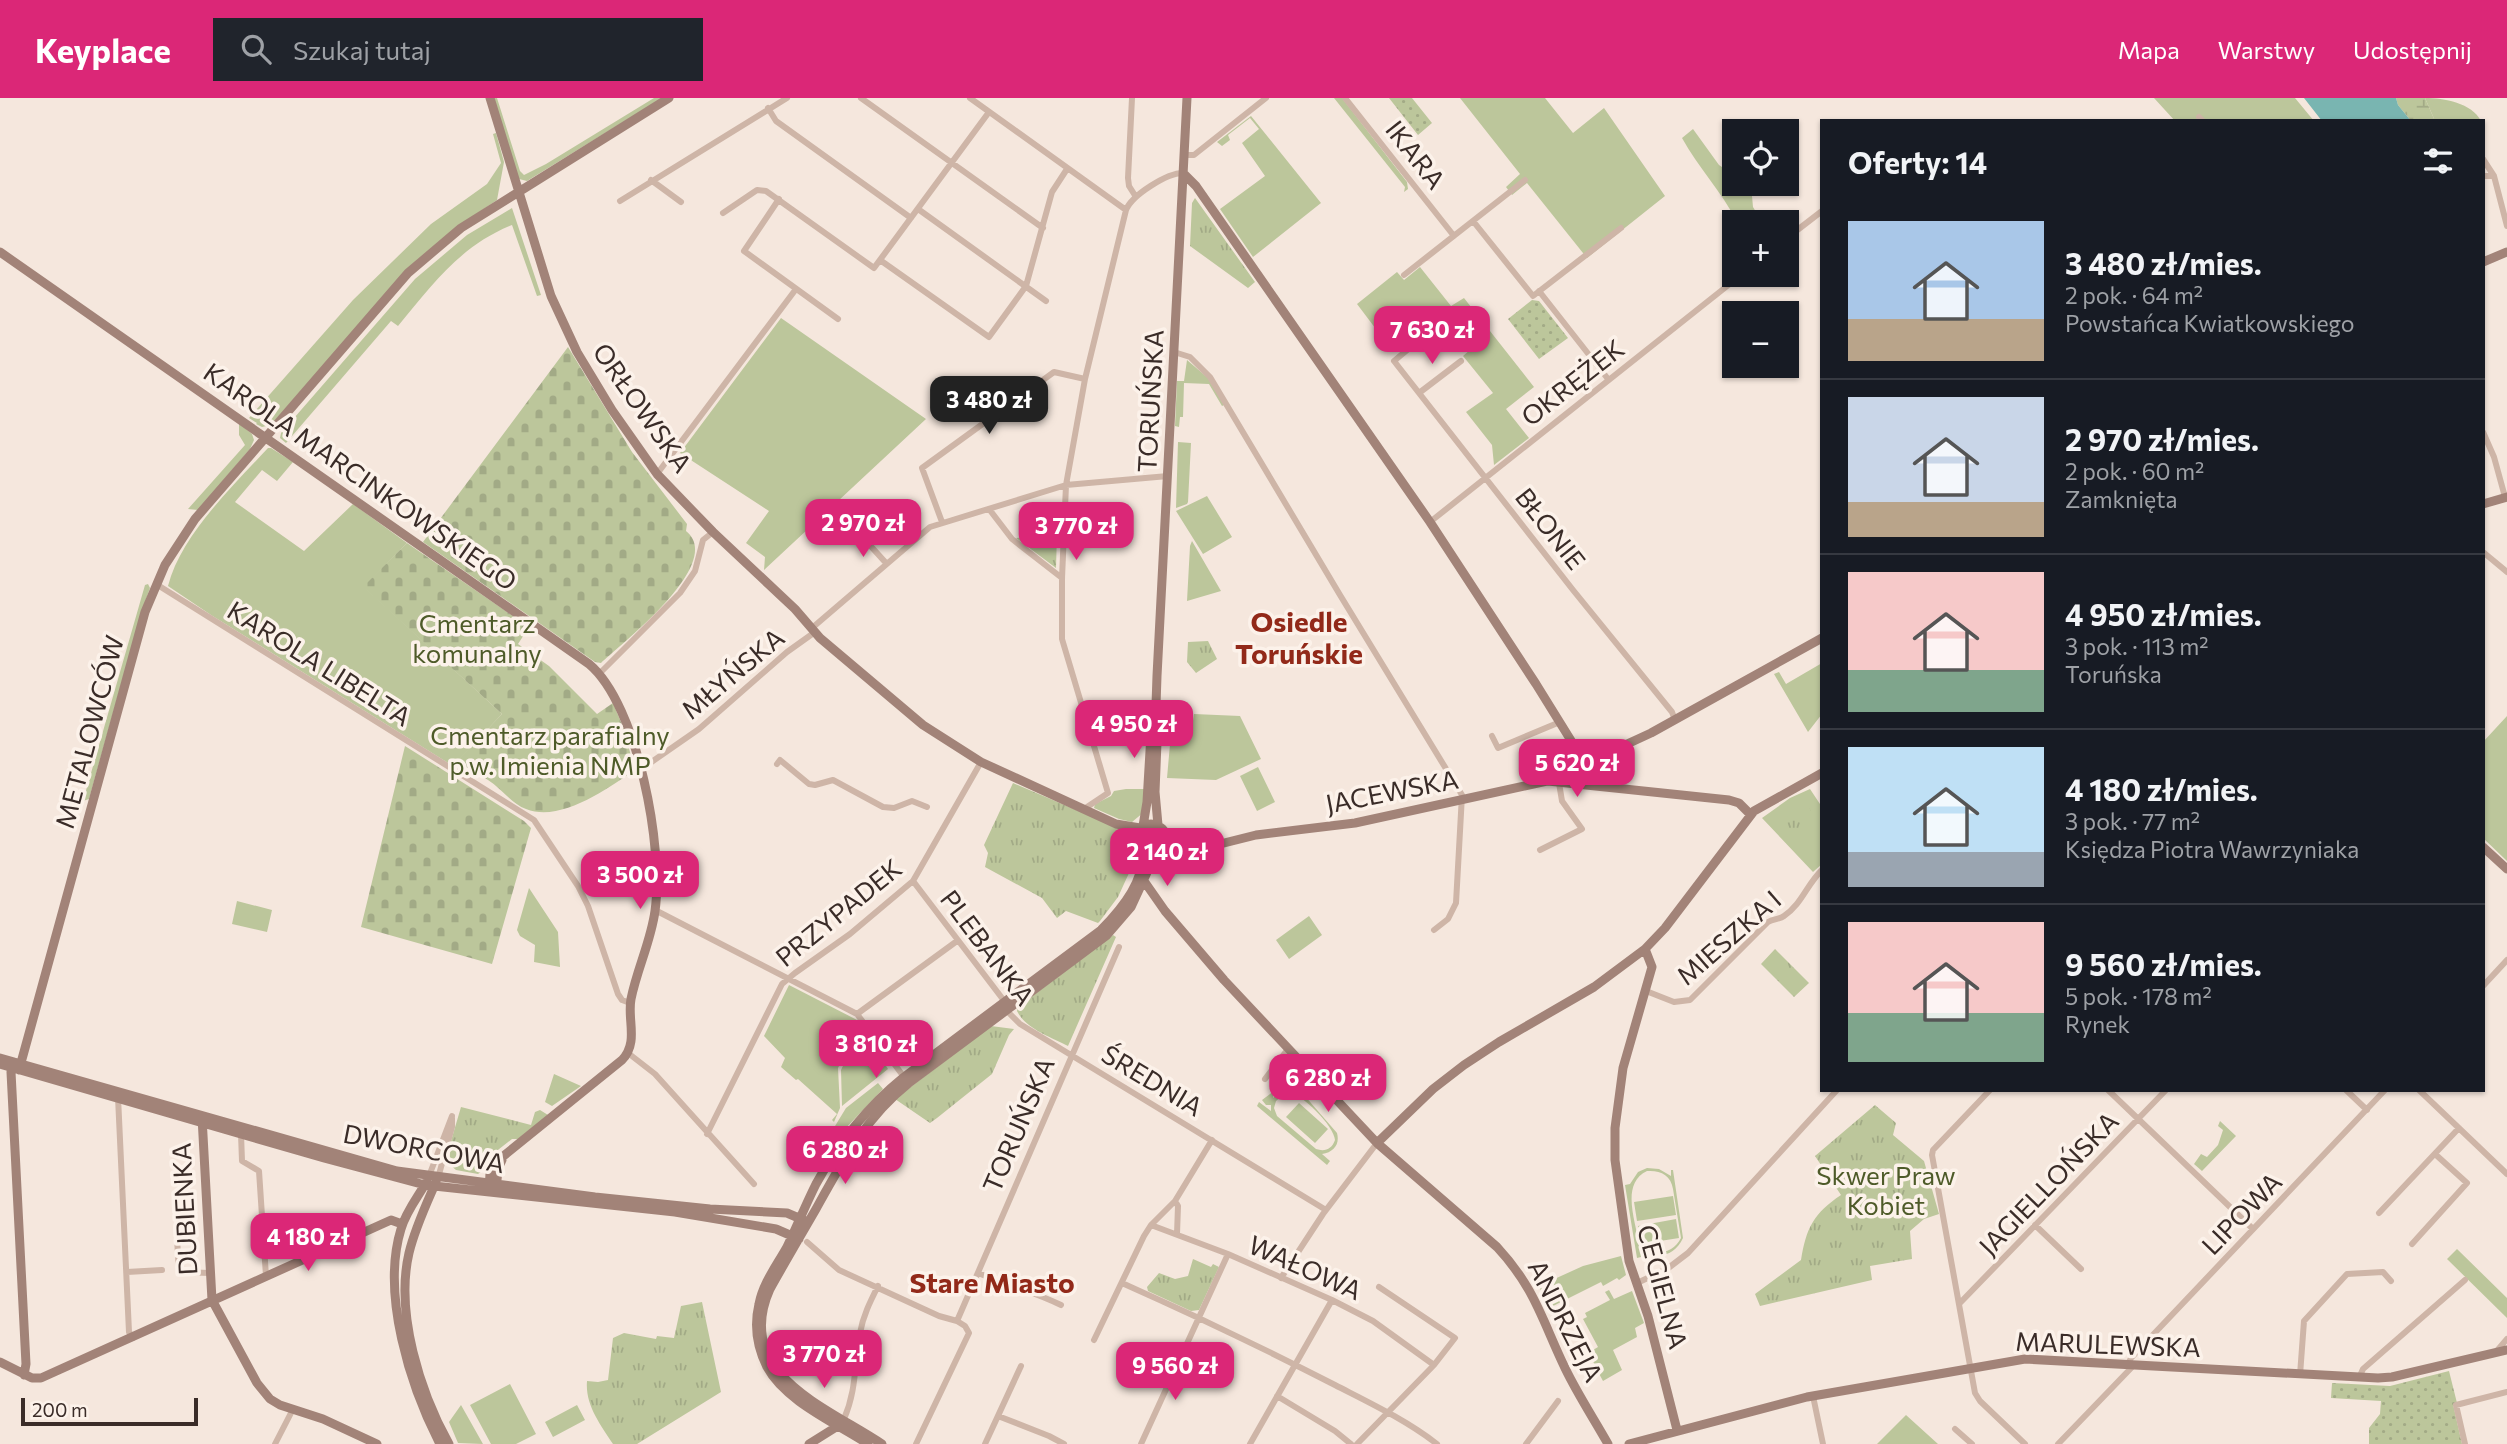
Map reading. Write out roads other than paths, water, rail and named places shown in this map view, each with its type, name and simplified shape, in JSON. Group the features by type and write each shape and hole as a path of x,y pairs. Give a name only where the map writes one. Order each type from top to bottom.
{"street":[{"name":"ORŁOWSKA","path":"490,98 551,296 577,352 618,420 657,474 814,630 923,725 981,762 1116,824 1135,838"},
{"name":"METALOWCÓW","path":"24,1375 26,1364 17,1066 142,621 173,550 195,519 408,273 461,228 669,98"},
{"path":"620,201 787,98"},
{"path":"861,98 1042,228"},
{"path":"970,98 1126,210"},
{"path":"1132,98 1128,184 1136,197"},
{"name":"TORUŃSKA","path":"1158,825 1155,792 1158,717 1156,705 1187,98"},
{"path":"1184,155 1194,155 1266,98"},
{"name":"IKARA","path":"1345,98 1454,236"},
{"path":"768,108 776,121 911,218"},
{"path":"723,213 757,190 766,191 874,268 989,112"},
{"path":"2485,162 2494,176 2507,226"},
{"path":"880,260 989,337 1026,286 1052,192 1067,169"},
{"path":"1084,809 1108,793 1062,639 1066,485 1085,379 1126,210 1130,201 1171,174 1184,173 1191,178 1430,523 1560,722 1597,785"},
{"path":"2485,176 2494,176"},
{"path":"651,180 681,202"},
{"path":"1404,275 1525,180"},
{"path":"1182,197 1192,190 1200,191"},
{"path":"779,200 744,251 838,319"},
{"path":"918,209 1046,301"},
{"path":"1799,229 1820,213"},
{"path":"1473,220 1533,296 1621,228"},
{"name":"KAROLA MARCINKOWSKIEGO","path":"0,252 266,436 600,673 611,689 627,725 649,808 655,858 655,910 630,1003 632,1040 628,1053"},
{"path":"2485,261 2507,252"},
{"name":"OKRĘŻEK","path":"1430,523 1726,287"},
{"path":"657,474 796,289"},
{"path":"1539,291 1608,379"},
{"name":"BŁONIE","path":"1448,316 1394,361 1672,712 1675,720"},
{"path":"1174,352 1190,357 1210,377 1463,799 1456,903 1448,919 1434,930"},
{"path":"1419,393 1461,361"},
{"path":"942,522 922,468 1055,372 1085,379"},
{"path":"2485,437 2506,497 2485,503"},
{"name":"MŁYŃSKA","path":"640,770 706,723 926,530 942,522 1066,485 1168,476"},
{"path":"989,509 1012,539 1062,578"},
{"path":"857,531 886,564"},
{"path":"600,673 680,593 695,571 703,540 713,532"},
{"path":"2485,554 2507,572"},
{"name":"KAROLA LIBELTA","path":"156,584 534,820 578,886 588,906 618,993 622,1000 630,1003"},
{"name":"JACEWSKA","path":"1164,849 1212,846 1256,835 1355,823 1546,781 1675,720 1820,639"},
{"name":"TORUŃSKA","path":"1142,827 1147,802 1152,717 1156,705"},
{"path":"1492,736 1498,748 1560,722"},
{"path":"777,764 780,760 809,784 833,780 883,807 894,808 912,801 928,807"},
{"name":"PRZYPADEK","path":"707,1135 779,988 850,934 913,881 981,762"},
{"path":"1281,1278 1326,1210 1377,1143 1433,1089 1499,1042 1594,987 1646,949 1751,815 1768,802 1820,777"},
{"path":"1546,781 1729,800 1739,803 1751,815"},
{"path":"1540,850 1582,829 1562,801 1559,783"},
{"name":"ORŁOWSKA","path":"1116,824 1142,827"},
{"path":"1131,907 1155,855 1164,849 1167,838 1158,825 1142,827 1135,838 1137,848 1142,853 1155,855"},
{"name":"JACEWSKA","path":"1167,838 1187,846"},
{"path":"2485,849 2507,869"},
{"path":"804,1220 850,1147 882,1106 1108,923 1124,904 1137,880 1142,853"},
{"name":"MIESZKA I","path":"1646,991 1674,1002 1690,1000 1768,922 1782,918 1800,901 1812,879 1820,872"},
{"name":"PLEBANKA","path":"913,881 1020,1024 1072,1056"},
{"name":"ANDRZEJA","path":"1144,881 1165,911 1224,980 1377,1143 1497,1247 1514,1265 1530,1288 1566,1369 1608,1444"},
{"path":"868,1444 788,1384 773,1365 764,1339 763,1314 768,1295 799,1239 817,1182 851,1129 878,1098 904,1077 1106,936 1139,901 1146,899 1165,911"},
{"path":"655,910 857,1014 904,1077"},
{"path":"857,1014 957,941"},
{"name":"TORUŃSKA","path":"957,1321 1119,947"},
{"name":"CEGIELNA","path":"1646,949 1652,967 1629,1039 1623,1068 1615,1139 1616,1182 1629,1261 1648,1315 1677,1430"},
{"path":"2485,984 2507,960"},
{"path":"1265,1079 1288,1049"},
{"path":"477,1181 490,1173 496,1163 628,1053 655,1074 707,1135 754,1184"},
{"name":"ŚREDNIA","path":"1072,1056 1326,1210"},
{"name":"DWORCOWA","path":"0,1058 17,1066"},
{"name":"DWORCOWA","path":"0,1064 17,1066 431,1181 477,1181 493,1188 675,1212 776,1229 799,1239"},
{"path":"1637,1283 1667,1269 1688,1252 1835,1092"},
{"path":"1988,1092 1933,1150 1975,1393 2025,1444"},
{"path":"2110,1092 2253,1229"},
{"name":"JAGIELLOŃSKA","path":"1959,1304 2164,1092"},
{"path":"2348,1092 2367,1110"},
{"name":"LIPOWA","path":"2058,1444 2123,1375 2131,1364 2131,1357 2383,1092"},
{"path":"2421,1092 2507,1174"},
{"path":"119,1095 129,1332 132,1338"},
{"name":"DWORCOWA","path":"202,1119 241,1134 400,1179 678,1206 787,1213 804,1220"},
{"name":"DUBIENKA","path":"202,1119 212,1300"},
{"path":"2379,1213 2459,1128"},
{"path":"241,1134 242,1161 259,1171 266,1276"},
{"path":"1094,1340 1152,1225 1175,1201 1212,1140"},
{"path":"440,1444 414,1353 404,1297 408,1254 445,1143"},
{"path":"2412,1244 2467,1183 2435,1154"},
{"path":"493,1188 502,1158"},
{"path":"490,1173 493,1188"},
{"path":"400,1179 411,1194 409,1210"},
{"path":"431,1181 402,1224 396,1263 398,1312 413,1378 431,1416 449,1444"},
{"path":"1175,1201 1178,1206 1177,1234"},
{"path":"0,1362 24,1375 41,1378 391,1220 402,1224"},
{"name":"WAŁOWA","path":"1152,1225 1332,1300 1373,1321 1434,1365"},
{"path":"2035,1225 2081,1269"},
{"path":"177,1238 178,1272 210,1273"},
{"path":"799,1239 839,1270 941,1317 957,1321 965,1326 969,1333 916,1444"},
{"path":"1140,1444 1228,1255"},
{"path":"127,1272 162,1270"},
{"path":"2300,1375 2304,1321 2347,1274 2383,1272 2391,1281"},
{"path":"978,1273 1018,1289 1028,1289 1061,1305"},
{"path":"2359,1378 2363,1369 2465,1280"},
{"path":"1122,1283 1198,1317 1388,1412 1437,1444"},
{"path":"808,1444 842,1423 854,1392 859,1335 864,1315 878,1286"},
{"path":"1357,1444 1434,1365 1455,1338 1380,1287"},
{"path":"212,1300 263,1392 270,1399 323,1419 377,1444"},
{"path":"1250,1444 1332,1300"},
{"path":"2495,1353 2507,1339"},
{"name":"MARULEWSKA","path":"1632,1443 1813,1396 2025,1359 2359,1378 2392,1377 2507,1350"},
{"path":"2114,1363 2123,1375"},
{"path":"985,1444 1021,1366"},
{"path":"2465,1444 2456,1405 2507,1392"},
{"path":"1277,1396 1335,1431 1351,1444"},
{"path":"1813,1396 1823,1444"},
{"path":"1525,1444 1558,1401"},
{"path":"275,1444 293,1409"},
{"path":"998,1416 1064,1444"},
{"path":"842,1423 881,1444"},
{"path":"1955,1429 1972,1444"}],"water":[{"path":"2304,98 2396,98 2409,119 2320,119"}],"district":[{"name":"Osiedle Toruńskie","path":"1299,638"},
{"name":"Stare Miasto","path":"992,1283"}],"park label":[{"name":"Cmentarz komunalny","path":"477,639"},
{"name":"Cmentarz parafialny p.w. Imienia NMP","path":"550,751"},
{"name":"Skwer Praw Kobiet","path":"1886,1191"}]}
